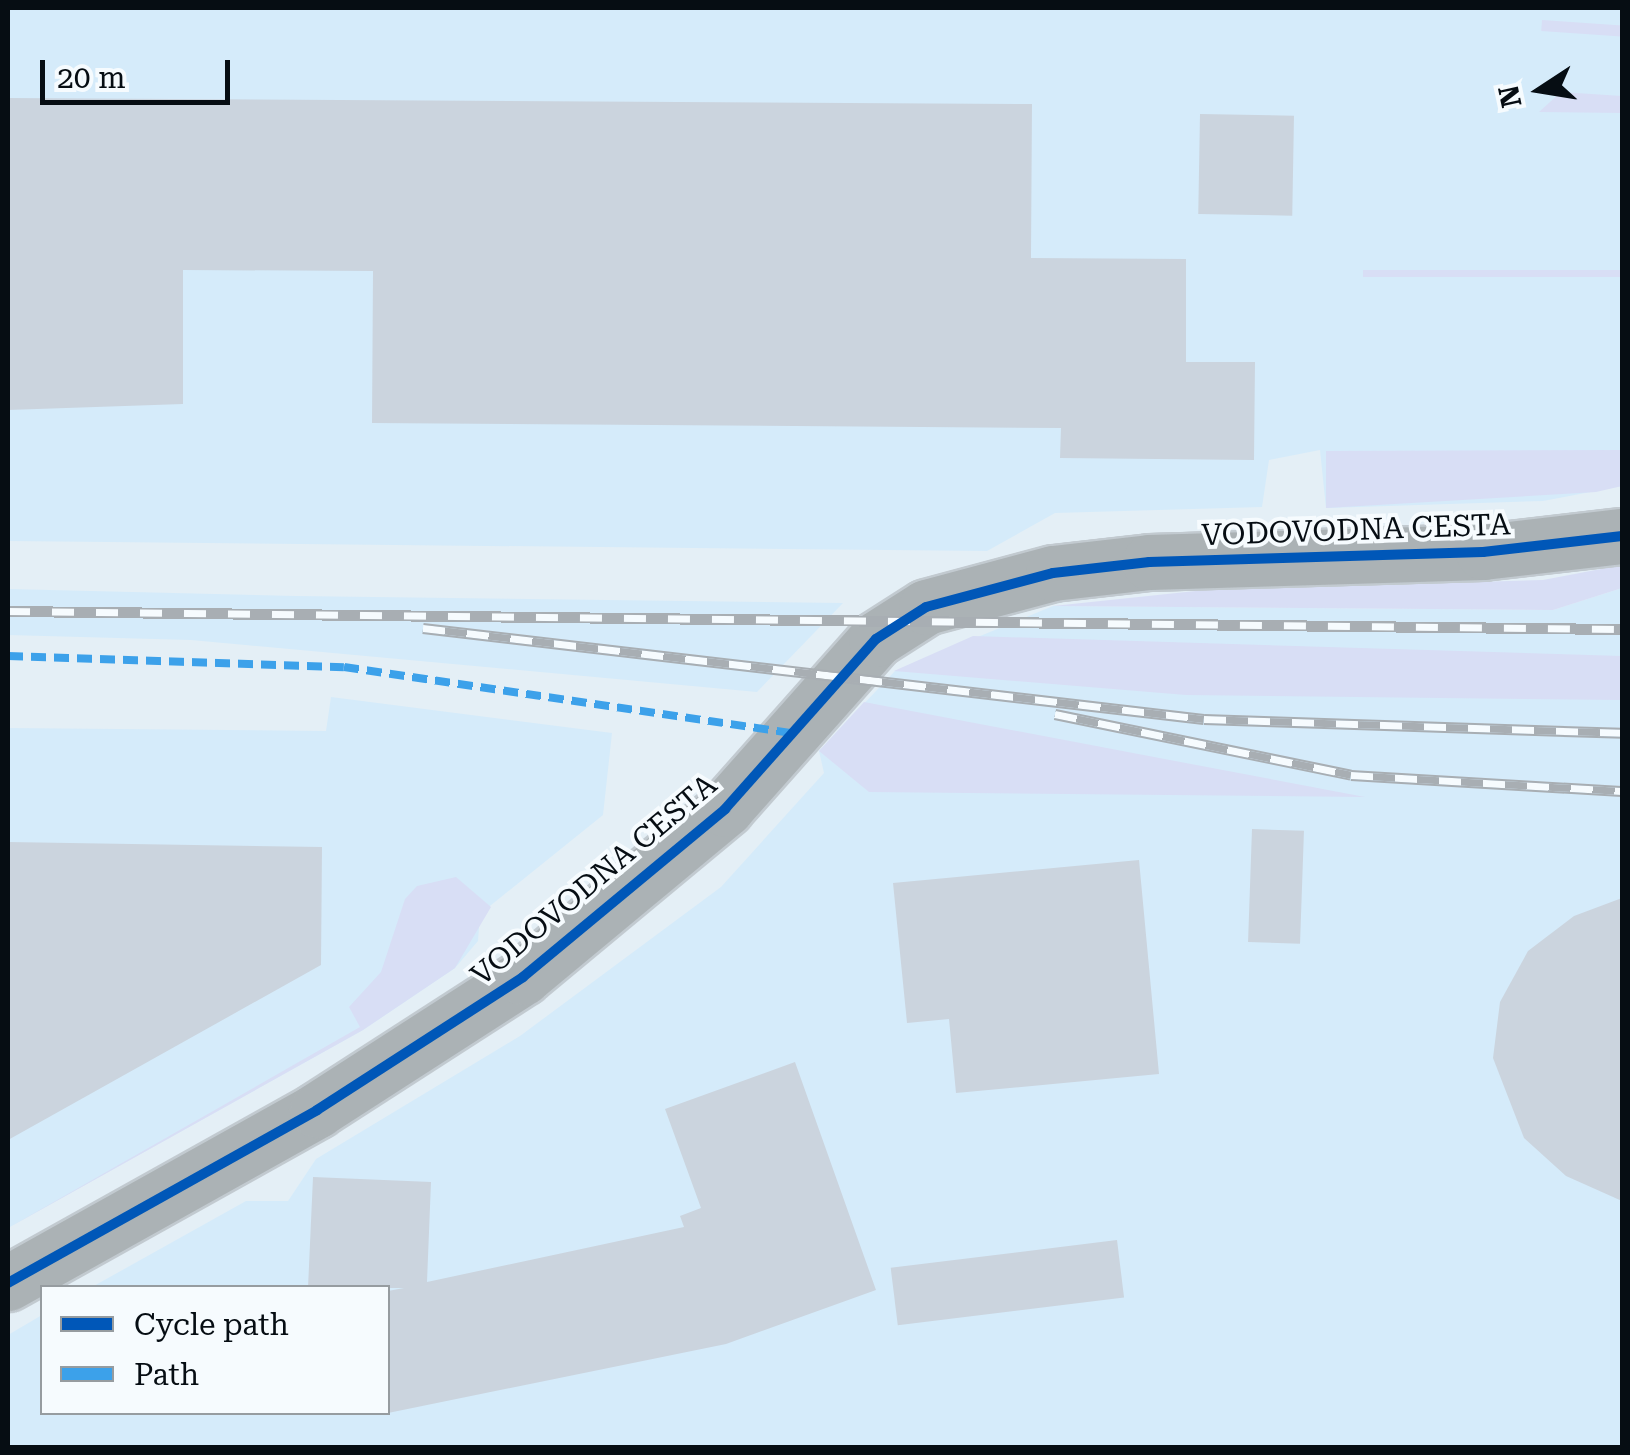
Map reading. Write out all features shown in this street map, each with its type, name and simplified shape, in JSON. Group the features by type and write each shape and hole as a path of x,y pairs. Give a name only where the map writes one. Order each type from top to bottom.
{"street":[{"name":"VODOVODNA CESTA","path":"8,1283 317,1110 522,977 725,809 876,639 926,607 1053,573 1149,562 1499,551 1622,536"}],"shaded area":[{"path":"8,8 1622,8 1622,486 1543,501 1326,508 1320,450 1269,460 1262,507 1055,513 987,551 8,541"},
{"path":"1542,20 1622,26 1621,37 1541,31"},
{"path":"1561,92 1622,96 1622,113 1539,112"},
{"path":"1363,270 1622,270 1622,277 1363,277"},
{"path":"1622,450 1622,486 1596,492 1326,508 1326,451"},
{"path":"1622,565 1622,588 1553,610 1053,606 1205,590 1543,580"},
{"path":"1622,588 1622,1447 8,1447 8,1335 40,1316 40,1415 390,1415 390,1285 96,1285 246,1201 288,1201 316,1159 520,1036 721,887 824,773 819,751 895,671 1053,606 1553,610"},
{"path":"8,589 843,603 757,692 191,640 8,635"},
{"path":"973,636 1622,656 1622,700 1186,695 894,671"},
{"path":"331,697 612,733 603,815 480,914 478,941 455,968 363,1030 8,1228 8,728 326,731"},
{"path":"864,702 1365,797 869,792 819,751"},
{"path":"456,877 491,907 455,968 363,1030 8,1228 360,1027 349,1007 381,972 405,899 417,886"}],"building":[{"path":"8,98 1032,104 1031,258 1186,259 1186,362 1255,362 1254,460 1060,458 1061,428 372,423 373,271 183,270 183,404 8,410"},
{"path":"1200,114 1294,116 1292,216 1198,214"},
{"path":"1252,829 1304,831 1300,944 1248,942"},
{"path":"8,842 322,847 321,965 8,1140"},
{"path":"1139,860 1159,1074 956,1093 949,1019 907,1023 893,883"},
{"path":"1622,898 1622,1201 1566,1176 1524,1138 1493,1058 1500,1002 1528,951 1574,916"},
{"path":"795,1062 876,1290 726,1344 390,1413 390,1291 404,1288 308,1285 313,1177 431,1182 427,1282 684,1227 680,1216 701,1208 665,1109"},
{"path":"1117,1240 1124,1298 898,1325 891,1268"}],"railway":[{"path":"8,611 1622,629"},
{"path":"423,628 1204,719 1622,733"},
{"path":"1055,714 1351,775 1622,791"}],"marked path":[{"path":"8,656 344,667 790,733"}],"cycle path":[{"path":"8,1283 317,1110 523,977 725,809 876,639 926,607 1053,573 1149,562 1483,552 1622,536"}]}
